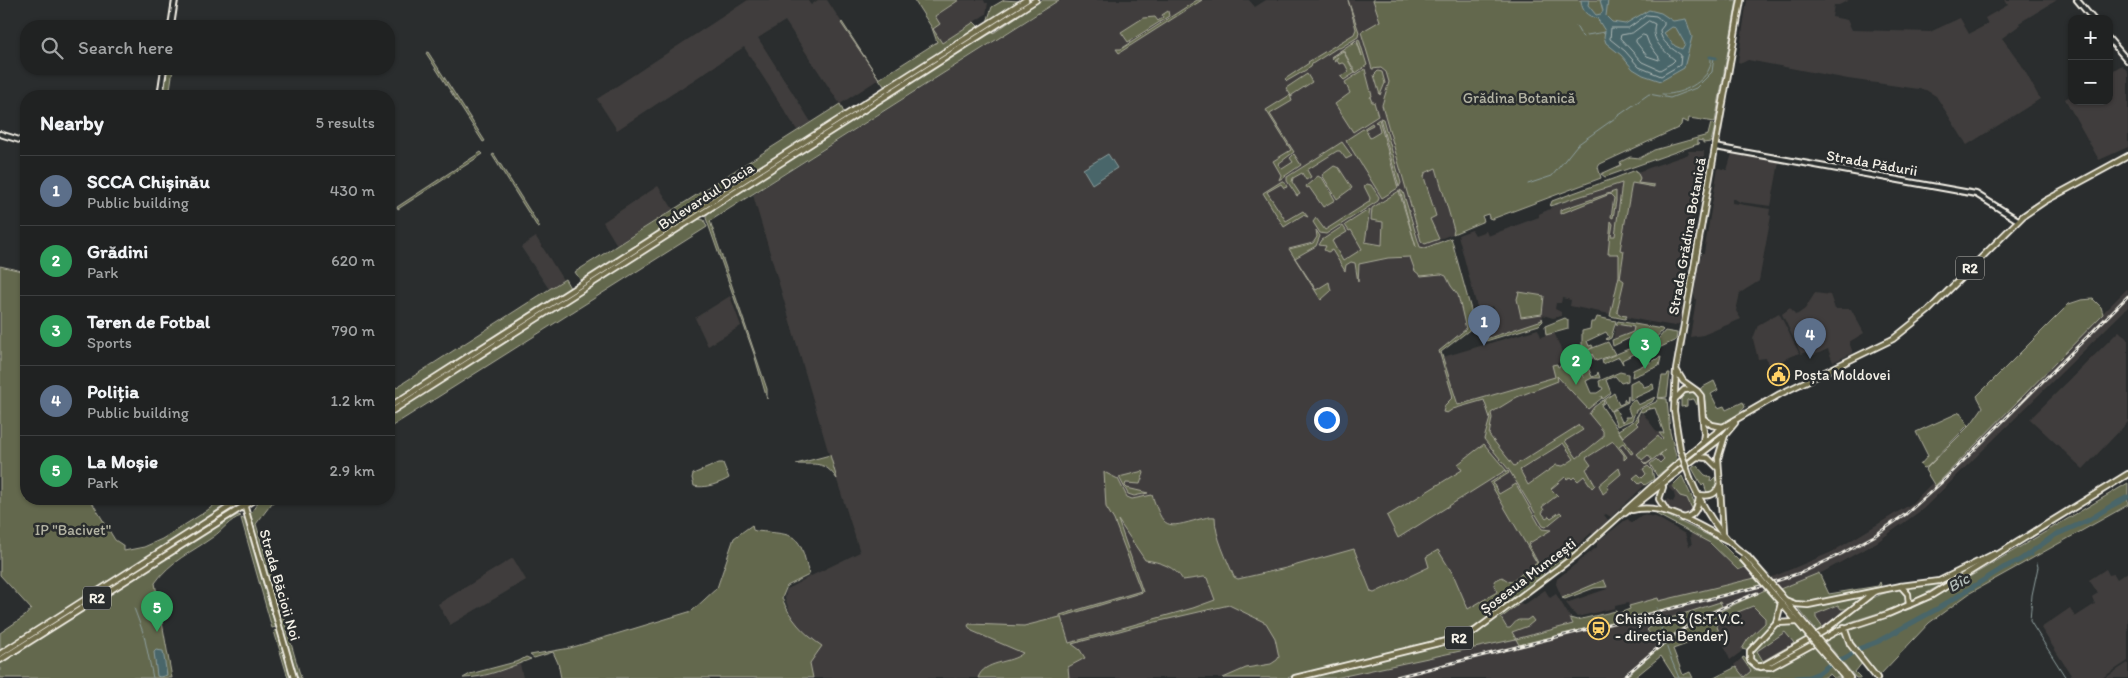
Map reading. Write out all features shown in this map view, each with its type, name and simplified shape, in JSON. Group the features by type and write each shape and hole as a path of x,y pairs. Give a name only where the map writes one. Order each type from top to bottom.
{"main road":[{"path":"172,20 175,0"},
{"name":"Bulevardul Dacia","path":"395,409 703,212 1026,0"},
{"name":"Bulevardul Dacia","path":"395,403 700,207 1036,0"},
{"name":"Strada Grădina Botanică","path":"1741,0 1676,370 1674,401 1680,449 1698,496 1723,533 1850,678"},
{"path":"2077,0 2089,15"},
{"path":"2113,44 2128,61"},
{"path":"161,90 163,75"},
{"path":"0,134 20,140"},
{"name":"Strada Pădurii","path":"1715,147 1976,194 2018,220"},
{"name":"Șoseaua Muncești","path":"1295,678 1460,638 1475,631 1568,562 1723,427 1780,394 1893,339 1934,305 2018,220 2045,201 2128,156"},
{"path":"700,207 703,212"},
{"path":"1676,370 1682,381 1701,396 1704,419 1702,444"},
{"path":"1674,401 1684,390 1695,390"},
{"path":"1704,419 1712,425 1723,427"},
{"name":"Șoseaua Muncești","path":"1622,515 1725,435 1738,420"},
{"path":"1723,533 1718,468 1719,452 1725,435"},
{"path":"1697,457 1711,460 1718,468"},
{"path":"2002,550 1982,565 1932,595 1844,628 1770,665 1761,667 1752,662 1749,655 1753,645 1776,623 1783,602 1808,605 1901,586 1939,581 2002,550 2128,474"},
{"path":"1655,509 1664,484"},
{"path":"1681,518 1694,514 1698,508 1698,496 1714,494 1719,484"},
{"path":"1638,501 1645,509"},
{"path":"1659,502 1667,511"},
{"name":"R2","path":"0,654 233,505"},
{"name":"R2","path":"0,660 244,506"},
{"name":"Strada Băcioii Noi","path":"244,506 294,678"},
{"path":"1628,512 1645,509 1667,511 1731,542"},
{"path":"1901,586 1908,594 1909,605"},
{"path":"1770,665 1824,631 1876,592"},
{"name":"Strada Grădina Botanică","path":"1783,602 1797,622 1805,628"},
{"path":"1776,623 1797,622"},
{"path":"1844,628 1850,644 1877,678"},
{"name":"Strada Grădina Botanică","path":"1842,671 1845,678"}],"shaded area":[{"path":"748,0 807,0 811,5 818,0 827,0 879,79 840,104 785,21 758,38 811,122 797,130 744,47 617,130 597,99"},
{"path":"959,0 984,0 985,3 988,3 986,14 942,43 928,21"},
{"path":"1060,0 1249,0 1255,7 1266,0 1388,0 1454,230 1453,234 1439,239 1469,326 1439,351 1456,408 1484,400 1490,418 1486,436 1513,468 1490,483 1537,563 1485,600 1456,616 1229,678 813,678 810,663 785,599 787,589 860,552 834,471 753,195"},
{"path":"1747,0 1849,0 1839,5 1834,5 1832,17 1847,20 1852,30 1930,32 1960,18 1969,34 1988,24 1985,18 2008,5 2005,0 2057,0 2019,23 2020,25 2002,38 2021,64 2040,99 1967,145 1936,96 1926,90 1848,79 1748,60 1742,63 1738,62"},
{"path":"2122,65 2128,72 2128,147 2099,160 2068,105 2113,105 2113,71"},
{"path":"1688,151 1704,151 1704,157 1708,161 1698,198 1693,198 1690,215 1695,216 1685,271 1688,277 1680,323 1675,326 1570,306 1571,300 1562,298 1561,303 1556,303 1555,309 1561,312 1561,316 1553,318 1543,315 1542,320 1486,339 1483,328 1498,323 1496,314 1493,306 1484,309 1487,320 1481,322 1458,235 1472,230 1475,235 1486,231 1488,236 1539,217 1539,214 1551,207 1620,182 1623,177 1689,154"},
{"path":"1732,154 1779,162 1771,206 1740,202 1732,199 1732,203 1770,209 1769,215 1771,216 1759,281 1740,293 1736,311 1741,319 1703,335 1690,337 1696,300 1694,295 1696,279 1700,259 1702,253 1704,253 1718,168 1727,170"},
{"path":"658,186 673,209 617,245 603,222"},
{"path":"536,237 563,280 549,289 521,247"},
{"path":"2128,288 2128,307 1923,509 1877,542 1823,572 1744,603 1713,618 1628,678 1335,678 1516,639 1501,618 1517,605 1521,603 1524,605 1545,590 1550,598 1556,594 1574,624 1630,609 1628,603 1577,617 1566,603 1607,589 1605,581 1562,598 1556,584 1557,579 1597,547 1597,542 1624,521 1628,519 1631,523 1642,515 1656,517 1685,534 1689,546 1692,545 1690,536 1692,533 1705,540 1738,569 1758,564 1769,576 1758,582 1754,578 1756,584 1832,552 1911,504"},
{"path":"1815,293 1830,295 1835,309 1851,309 1864,333 1849,342 1853,353 1833,362 1828,349 1812,356 1807,352 1801,354 1782,314 1790,308 1795,315 1798,314 1805,309"},
{"path":"730,296 741,326 708,346 695,318"},
{"path":"1779,313 1799,353 1770,366 1766,358 1758,359 1753,339 1758,325"},
{"path":"1616,324 1634,327 1633,332 1613,339"},
{"path":"1538,329 1541,337 1554,332 1565,360 1553,365 1574,372 1588,396 1618,432 1636,421 1642,412 1657,432 1664,433 1668,459 1642,481 1645,485 1611,517 1606,514 1604,515 1608,520 1595,535 1591,533 1565,556 1549,566 1545,564 1541,567 1493,483 1515,468 1488,435 1492,418 1486,397 1458,405 1443,357"},
{"path":"2119,331 2128,340 2128,422 2083,469 2030,419"},
{"path":"1673,483 1673,486 1689,501 1692,513 1684,516 1668,509 1670,508 1666,505 1667,499 1673,502 1675,498 1674,493 1668,487"},
{"path":"513,558 526,580 450,625 438,604"},
{"path":"2106,569 2109,575 2114,574 2117,579 2128,572 2128,661 2102,678 2073,678 2041,628 2070,608 2075,617 2095,604 2092,597 2098,593 2089,580"},
{"path":"1838,604 1844,612 1823,628 1816,618 1816,614"},
{"path":"1753,606 1765,618 1765,623 1748,639 1741,652 1730,660 1714,621"},
{"path":"1786,632 1794,644 1763,661 1757,650"},
{"path":"1742,658 1751,671 1744,677 1734,665"},
{"path":"2128,663 2128,678 2105,678"},
{"path":"520,664 523,678 473,678"}],"green space":[{"path":"914,0 959,0 935,16 940,24 933,29 942,43 974,22 978,26 977,29 889,85 884,86 879,79 937,42 932,28"},
{"path":"1004,0 1018,1 987,22 992,7"},
{"path":"1041,0 1059,0 710,221 767,389 767,399 754,354 706,218 708,212 987,35 995,32"},
{"path":"1197,0 1202,0 1119,53 1116,49 1121,49"},
{"path":"1348,0 1359,32 1358,37 1337,48 1312,64 1311,67 1287,81 1285,79 1308,62 1354,34 1356,29"},
{"name":"Grădina Botanică","path":"1373,0 1737,0 1715,122 1689,118 1688,123 1682,120 1678,128 1600,164 1598,167 1601,178 1492,219 1489,218 1488,214 1482,216 1484,221 1453,234 1454,230 1436,168 1425,173 1424,177 1436,216 1430,219 1439,239 1425,244 1421,241 1382,105 1389,82 1386,72 1381,68 1372,69 1361,32 1380,21"},
{"path":"1168,11 1169,16 1128,42 1121,32 1143,18 1155,17 1158,21"},
{"path":"842,22 875,72 841,23"},
{"path":"1359,39 1367,65 1356,73 1343,50 1331,57 1356,40 1350,46 1357,42 1362,56 1357,40"},
{"path":"1343,51 1355,73 1344,80 1340,76 1349,72 1345,64 1339,64 1337,60 1334,62 1338,57 1334,60 1332,58"},
{"path":"428,52 485,141 483,142 426,53"},
{"path":"930,66 705,208 705,207"},
{"path":"1365,69 1372,96 1370,97 1372,102 1374,102 1378,116 1353,132 1335,104 1350,93 1345,82"},
{"path":"1378,71 1382,72 1385,83 1380,95 1374,75"},
{"path":"1307,74 1312,82 1292,95 1292,97 1286,88"},
{"path":"166,75 172,75 170,90 164,90"},
{"path":"1290,95 1292,101 1270,114 1294,152 1278,164 1282,169 1293,162 1290,158 1294,154 1301,165 1279,180 1281,175 1273,161 1291,150 1266,110"},
{"path":"840,104 844,113 581,281 575,272"},
{"path":"1380,118 1383,119 1401,183 1399,187"},
{"path":"1379,119 1398,188 1382,198 1346,140 1372,123 1373,125 1365,129 1370,138 1380,132 1378,123 1375,122"},
{"path":"1711,123 1715,126 1711,142 1703,143 1703,141 1697,140 1699,144 1605,177 1601,174 1621,165 1620,162 1630,157 1640,158 1654,150 1708,135"},
{"path":"1342,142 1352,156 1346,159 1340,151 1337,151 1307,170 1311,177 1306,180 1302,173 1293,178 1292,182 1300,194 1297,196 1287,181 1287,177"},
{"path":"481,152 483,154 398,209 397,207"},
{"path":"494,154 540,227 538,228 492,155"},
{"path":"1334,166 1339,168 1352,188 1337,199 1322,175"},
{"path":"1636,170 1640,178 1638,183 1654,185 1654,187 1632,183 1620,250 1624,251 1620,278 1624,281 1617,311 1619,315 1627,316 1625,319 1610,316 1619,276 1619,255 1608,254 1611,221 1613,224 1611,236 1615,236 1622,183 1550,206 1552,201"},
{"path":"1318,176 1323,179 1335,200 1323,207 1309,187 1307,188 1306,186"},
{"path":"1284,181 1287,187 1284,188 1281,184 1267,192 1286,221 1303,211 1308,217 1303,215 1284,227 1263,193"},
{"path":"1367,184 1371,185 1379,197 1378,201 1326,234 1320,233 1313,222 1316,218 1325,230 1369,202 1370,198 1364,186"},
{"path":"1400,190 1403,192 1420,247 1425,248 1451,238 1471,310 1471,315 1469,316 1472,328 1441,352 1458,405 1555,377 1552,365 1557,364 1558,367 1570,361 1577,365 1584,378 1576,361 1590,349 1608,342 1615,354 1596,361 1592,354 1592,359 1585,360 1592,377 1597,375 1598,372 1600,378 1592,378 1586,381 1591,393 1597,393 1603,389 1600,387 1599,381 1620,372 1628,374 1628,381 1621,383 1615,376 1606,380 1611,393 1603,399 1601,396 1602,398 1588,409 1557,376 1558,381 1517,397 1491,413 1489,435 1514,466 1579,425 1583,430 1565,441 1577,458 1603,437 1603,431 1589,414 1603,400 1604,403 1601,405 1633,453 1631,454 1623,443 1619,446 1627,457 1624,460 1624,455 1613,441 1586,458 1591,465 1586,469 1595,485 1592,488 1584,476 1578,481 1574,477 1567,479 1565,477 1551,489 1558,496 1542,507 1544,510 1542,513 1546,518 1549,516 1551,518 1560,512 1562,514 1546,527 1543,526 1509,470 1484,439 1490,418 1484,400 1453,409 1447,413 1443,412 1445,405 1453,397 1439,351 1466,329 1458,295 1446,276 1441,274 1421,276 1415,271 1410,257 1388,258 1359,264 1358,282 1355,263 1351,262 1346,265 1345,271 1332,250 1328,252 1324,250 1326,246 1319,245 1322,240 1343,226 1347,232 1332,241 1343,261 1362,249 1351,230 1349,231 1345,225 1370,209 1365,242 1382,245 1383,222 1371,220 1372,208 1399,191 1416,247","holes":["1563,443 1574,459 1563,466 1556,465 1528,485 1520,470"]},
{"path":"1616,191 1613,218 1611,217 1614,198 1610,194 1560,214 1560,210"},
{"path":"697,219 704,220 707,227 395,424 395,412"},
{"path":"1316,230 1320,236 1316,246 1295,258 1316,290 1329,282 1331,291 1321,300 1289,249 1313,243 1317,237"},
{"name":"IP \"Bacivet\"","path":"0,266 20,271 20,505 94,505 115,540 124,546 124,551 144,547 162,539 214,505 225,505 150,556 0,652 0,633 25,616 31,609 0,575"},
{"path":"565,279 570,288 395,399 395,388"},
{"path":"1519,292 1544,296 1542,314 1521,317 1517,299"},
{"path":"2093,299 2101,307 2103,314 1935,486 1925,470 1971,424 1983,407 1977,396 2069,304"},
{"path":"1597,317 1616,321 1611,338 1606,339 1609,337 1606,332 1587,341 1589,346 1592,345 1593,347 1575,360 1568,360 1578,356 1582,351 1582,331 1590,329 1591,322 1595,322"},
{"path":"1542,318 1543,321 1539,325 1486,341 1486,339 1542,320"},
{"path":"1565,318 1568,320 1568,329 1546,335 1545,326"},
{"path":"1618,321 1663,330 1653,341 1651,333 1636,340 1639,347 1636,344 1633,345 1632,343 1635,342 1632,337 1613,346 1612,340 1633,332 1634,327 1616,324"},
{"path":"1665,331 1677,333 1676,340 1646,354 1636,353 1622,360 1623,364 1619,357 1603,364 1602,360 1631,348 1641,351 1653,345"},
{"path":"1661,357 1659,366 1632,377 1633,370"},
{"path":"1670,373 1667,397 1658,398 1662,376 1667,376"},
{"path":"1638,379 1644,387 1653,384 1654,389 1630,400 1630,383"},
{"path":"1714,381 1718,390 1711,394 1718,408 1724,406 1726,410 1743,402 1745,407 1733,418 1718,425 1707,420 1705,401 1700,391 1701,388"},
{"path":"1690,391 1698,396 1697,405 1694,399 1687,400 1687,406 1681,407 1681,396"},
{"path":"1614,393 1619,405 1624,403 1624,399 1627,402 1628,396 1628,402 1610,411 1604,400"},
{"path":"1655,397 1652,402 1636,410 1632,420 1617,426 1611,411 1616,409 1622,422 1626,419 1625,417 1631,417 1628,408 1631,402 1635,400 1638,405"},
{"path":"1658,398 1667,399 1670,432 1677,460 1657,476 1650,464 1656,459 1660,463 1664,459 1661,455 1659,456 1665,450 1646,465 1642,461 1646,464 1652,460 1648,455 1642,460 1637,454 1658,436 1661,440 1663,438 1659,433 1664,433 1655,408 1650,409 1649,407 1649,409 1640,411 1637,418 1639,420 1636,423 1638,425 1623,437 1618,430 1634,421 1641,409 1656,402"},
{"path":"1960,412 1968,425 1927,467 1923,468 1920,465 1928,456 1916,432"},
{"path":"1484,444 1506,470 1398,538 1387,516 1462,470 1458,464"},
{"path":"830,455 837,479 824,466 796,464"},
{"path":"723,463 729,478 712,485 694,486 693,474"},
{"path":"1696,465 1705,475 1711,477 1710,482 1715,477 1717,486 1714,492 1707,493 1704,484 1702,486 1692,468"},
{"path":"1648,466 1652,470 1654,479 1645,485 1642,482 1639,484 1633,478 1638,474 1642,478 1646,474 1643,469"},
{"path":"1619,468 1621,474 1607,486 1609,489 1603,494 1599,485"},
{"path":"1143,471 1140,484 1126,483 1125,486 1148,493 1134,496 1128,494 1119,477"},
{"path":"1508,471 1509,473 1493,483 1499,494 1516,484 1542,529 1551,530 1528,544 1545,576 1488,619 1464,633 1287,678 1223,678 1246,668 1271,664 1279,657 1275,638 1266,623 1229,605 1134,627 1072,644 1080,650 1085,658 1068,667 1069,678 978,678 986,668 1023,653 972,631 968,626 969,624 1024,626 1060,617 1060,615 1141,591 1114,520 1106,507 1104,472 1118,479 1127,497 1132,499 1152,495 1163,520 1167,524 1173,525 1215,517 1222,548 1234,577 1238,579 1354,549 1371,592 1374,593 1429,567 1426,557 1438,550 1453,574 1468,609 1497,592 1494,581 1502,577 1510,582 1537,563 1490,483","holes":["1118,520 1145,560 1167,566 1180,575 1183,580 1207,578 1215,600 1069,643 1061,617 1143,592"]},
{"path":"1682,476 1696,506 1693,511 1687,498 1680,496 1672,486"},
{"path":"2128,483 2128,505 1970,593 1929,623 1880,675 1851,639 1848,633 1852,628 1910,609 1944,592"},
{"path":"256,505 270,505 256,524 278,598 274,601 249,516"},
{"path":"232,510 0,658 0,656"},
{"path":"1658,511 1718,540 1745,567 1738,570 1710,543 1656,514"},
{"path":"238,515 241,516 174,563 155,583 172,678 0,678 0,662 199,535"},
{"path":"241,518 244,519 276,627 272,628"},
{"path":"752,525 753,530 789,535 799,543 809,575 787,586 782,598 789,613 798,625 822,646 810,663 813,678 561,678 558,663 553,652 534,658 530,655 570,648 692,611 717,588 734,538"},
{"path":"1576,545 1579,549 1551,573 1544,565 1549,566 1565,556"},
{"path":"1979,563 1912,601 1908,588 1945,581"},
{"path":"1819,573 1829,594 1878,586 1880,582 1881,585 1878,588 1846,596 1808,602 1790,600 1785,597 1780,589"},
{"path":"1755,578 1761,585 1519,645 1516,639 1573,624 1570,618 1577,620 1616,611 1617,614 1630,609 1629,606 1658,598 1659,601"},
{"path":"1604,580 1607,587 1594,588 1565,599 1562,598"},
{"path":"1899,589 1906,593 1907,599 1903,605 1850,622 1821,638 1820,636 1866,602 1876,596"},
{"path":"1765,590 1778,605 1776,619 1746,650 1742,649 1748,639 1765,623 1765,618 1753,606 1715,621 1719,632 1673,649 1683,675 1690,672 1693,678 1675,678 1661,656 1634,678 1625,678 1661,646 1691,625"},
{"path":"1864,595 1865,597 1848,609 1841,609 1838,605 1816,614 1816,618 1823,628 1843,611 1847,611 1818,633 1797,607"},
{"path":"279,602 301,678 298,678 276,604"},
{"path":"1720,602 1722,606 1694,620 1660,645 1647,630 1655,623"},
{"path":"1515,604 1518,605 1501,618 1507,628 1510,628 1518,620 1527,620 1531,617 1534,621 1528,626 1512,632 1516,639 1335,678 1307,678 1461,640 1476,633"},
{"path":"1779,624 1795,625 1807,639 1793,647 1791,645 1794,643 1785,632 1757,651 1763,661 1789,646 1791,648 1765,663 1756,662 1752,658 1754,648"},
{"path":"277,630 291,678 288,678 274,631"},
{"path":"1842,631 1862,663 1855,672 1861,678 1856,678 1824,640"},
{"path":"1814,647 1842,678 1834,678 1830,674 1823,678 1714,678 1736,667 1744,677 1751,671 1742,658 1744,657 1754,670 1767,671"},
{"path":"526,657 531,659 489,674 463,678 470,674 519,661"}],"water":[{"path":"1581,0 1589,0 1588,5 1596,15 1601,14 1603,11 1600,0 1608,0 1606,16 1612,22 1625,24 1649,10 1661,13 1673,21 1686,19 1692,37 1684,68 1661,81 1643,75 1633,69 1621,55 1606,43 1605,31 1597,18 1587,14","holes":["1672,27 1676,28 1685,44 1682,49 1675,46 1664,33"]},
{"path":"1108,154 1117,168 1092,184 1083,169"},
{"path":"156,650 163,651 167,675 157,676 154,652"}],"waterway":[{"path":"1576,26 1580,33"},
{"path":"1587,35 1605,32"},
{"path":"1710,57 1716,58"},
{"path":"1662,94 1682,91 1701,80 1710,66 1711,57"},
{"path":"1528,184 1552,176 1577,145 1649,94 1670,98 1696,88 1712,72 1714,57"},
{"name":"Bîc","path":"1796,678 1809,677 1819,673 1833,662 1846,658 1858,649 1877,642 1937,609 2003,568 2020,560 2055,535 2089,520 2128,497"},
{"path":"2037,563 2030,621 2066,678"},
{"path":"134,608 144,635 153,678"},
{"path":"1657,608 1666,644 1679,678"}],"railway":[{"path":"1392,678 1761,586 1803,572 1841,554 1874,536 1906,514 1942,482 2128,296"},
{"path":"1622,678 1686,627 1711,613 1757,593"}],"place":[{"name":"SCCA Chișinău","path":"1484,346"},
{"name":"Poliția","path":"1810,359"},
{"name":"Teren de Fotbal","path":"1645,369"},
{"name":"Poșta Moldovei","path":"1778,375"},
{"name":"Grădini","path":"1576,385"},
{"name":"Chișinău-3 (S.T.V.C. - direcția Bender)","path":"1599,628"},
{"name":"La Moșie","path":"157,632"}]}
